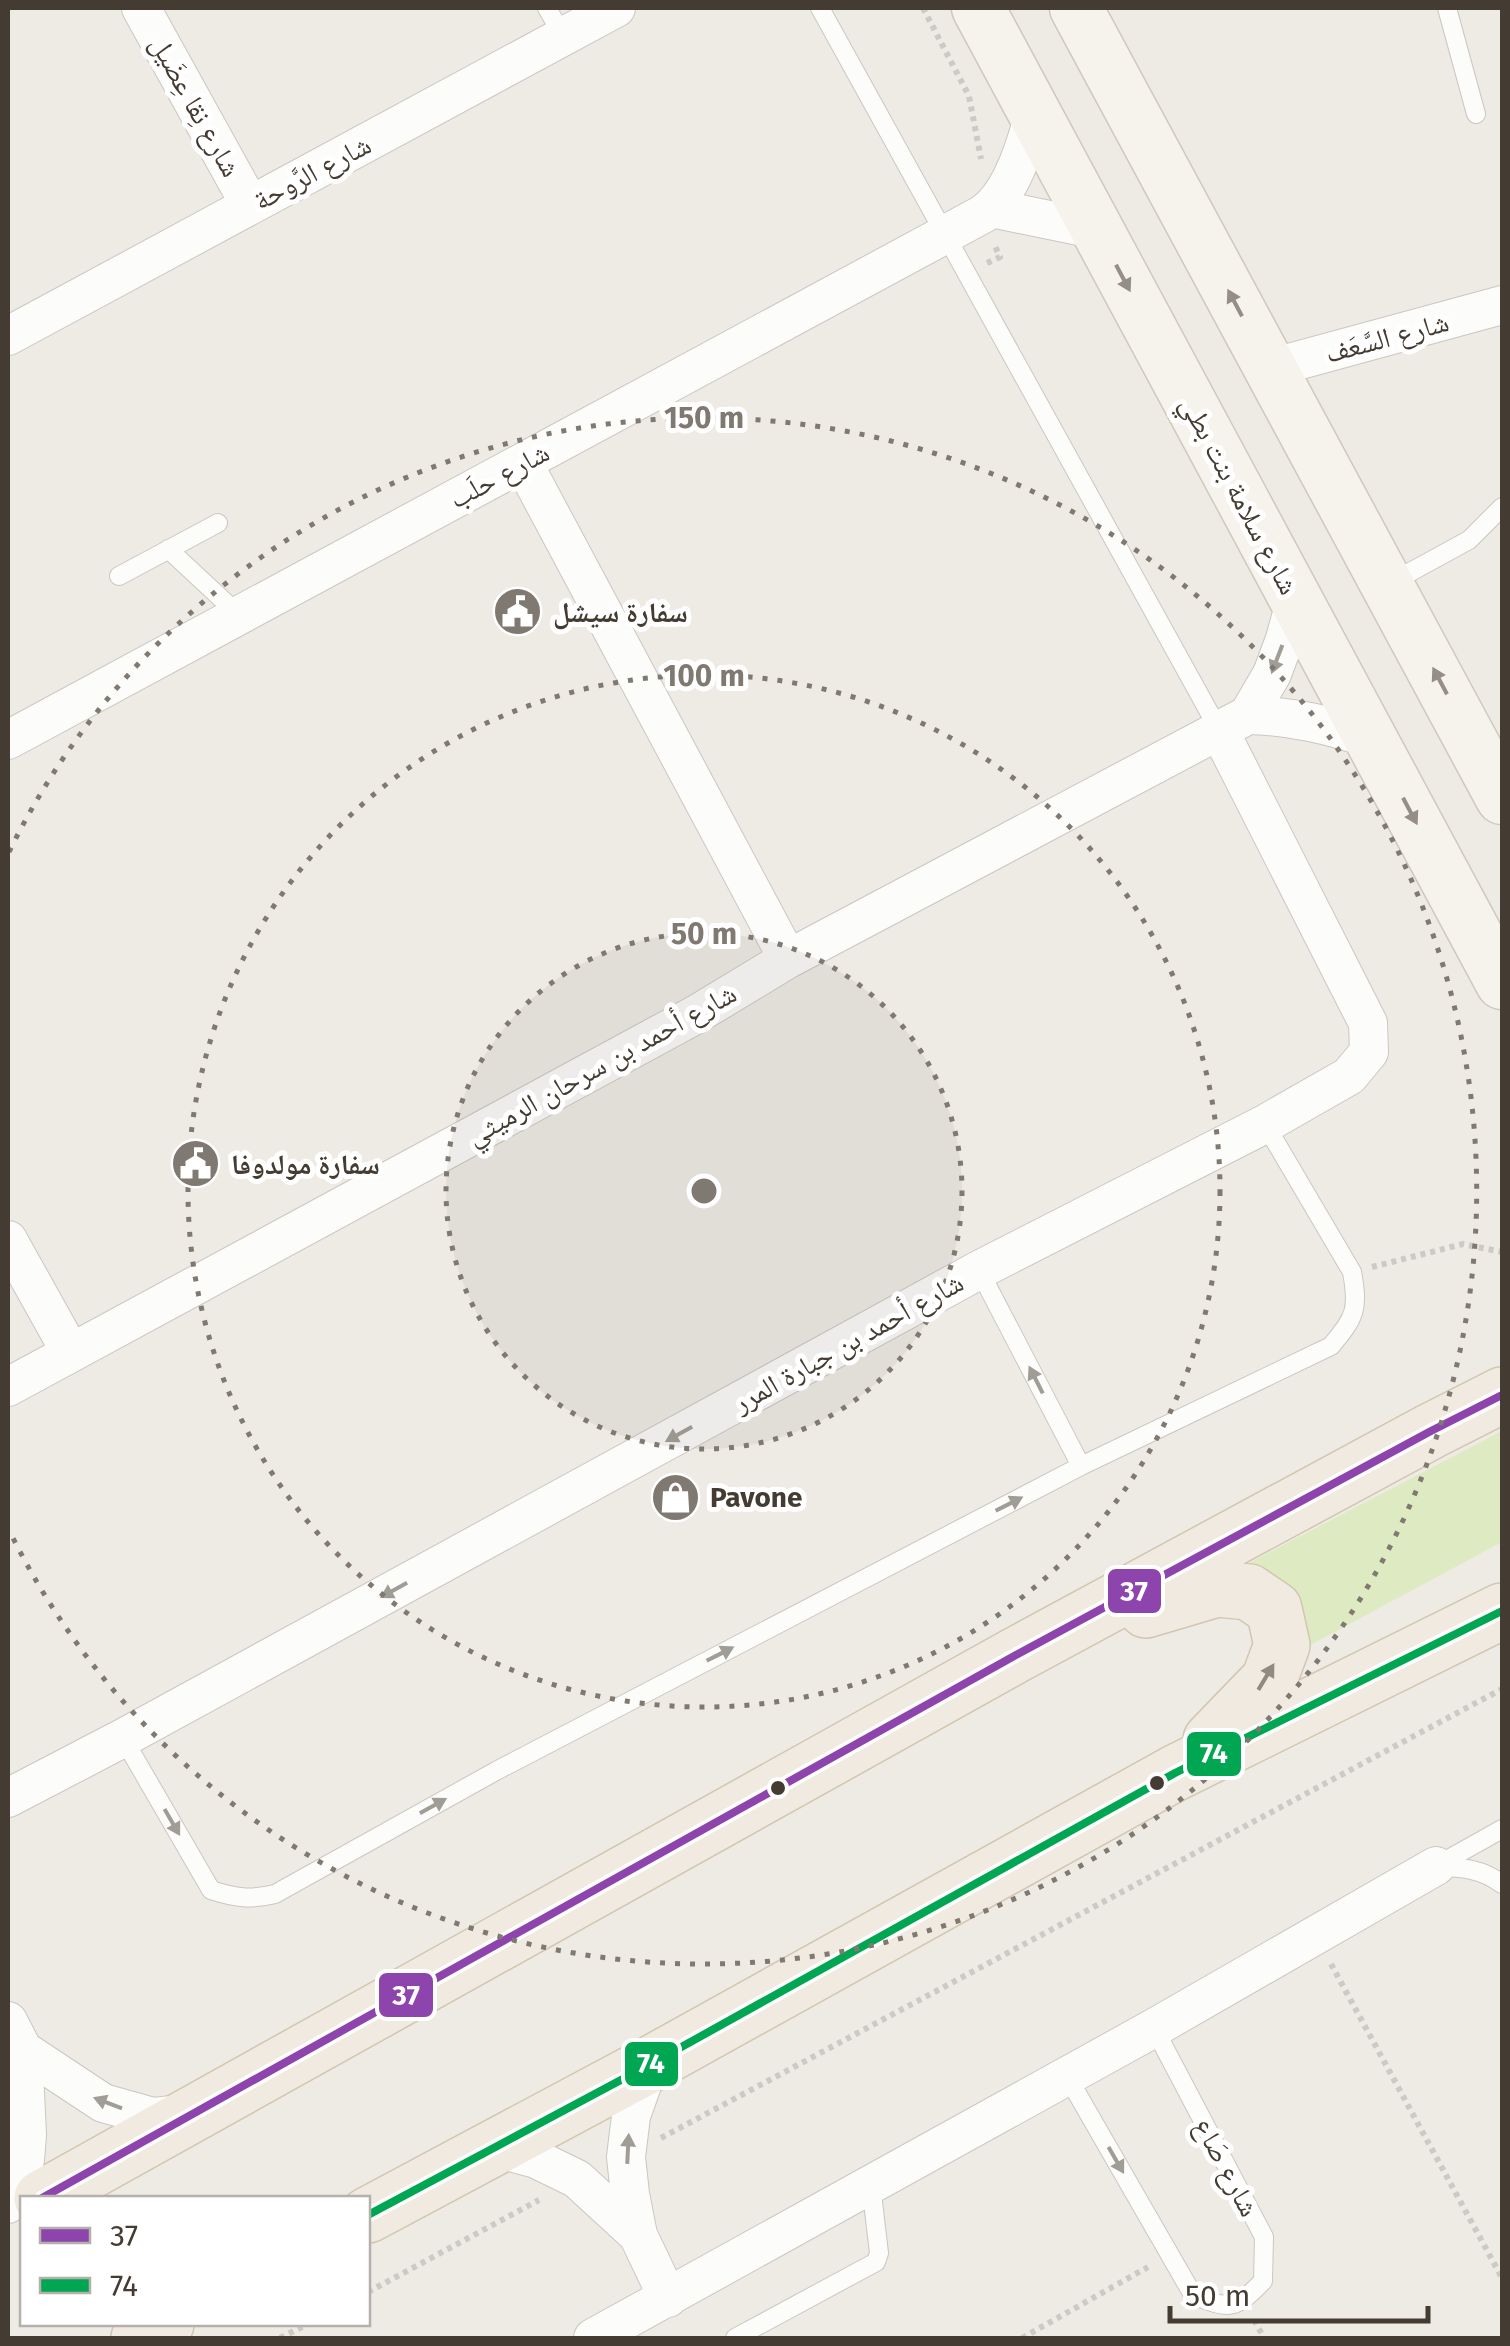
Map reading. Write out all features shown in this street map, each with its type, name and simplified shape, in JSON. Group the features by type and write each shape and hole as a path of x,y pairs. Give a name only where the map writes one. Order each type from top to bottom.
{"main road":[{"name":"شارع سلامة بنت بطي","path":"978,8 1502,983"},
{"path":"1076,8 1502,798"},
{"path":"1431,1431 1502,1361"},
{"path":"46,2196 1016,1655 1502,1395"},
{"path":"1016,1655 1217,1589 1249,1592 1274,1609 1282,1644 1268,1680 1176,1773"},
{"path":"370,2214 649,2065 1176,1773 1502,1611"},
{"path":"139,2338 162,2326"}],"street":[{"name":"شارع نِقا عِضَيل","path":"142,8 250,205"},
{"name":"شارع الرَّوحة","path":"8,336 250,205 555,22 616,8"},
{"name":"شارع حلَب","path":"8,740 991,208 1018,164 1034,114"},
{"path":"991,208 1098,230"},
{"name":"شارع السَّعَف","path":"1270,368 1502,305"},
{"path":"523,462 788,960"},
{"path":"1234,722 1272,674 1296,598"},
{"path":"1234,722 1284,716 1371,738"},
{"name":"شارع أحمد بن سرحان الرميثي","path":"8,1387 696,1014 788,960 1234,722"},
{"name":"شارع أحمد بن جبارة المرر","path":"8,1798 979,1270 1265,1124 1350,1076 1369,1052 1368,1023 1234,722"},
{"path":"8,1240 70,1353"},
{"path":"593,2338 1154,2028 1436,1866"},
{"path":"15,2036 103,2104 154,2117 203,2110"},
{"path":"8,2204 25,2160 27,2136 15,2036"},
{"path":"649,2065 631,2116 626,2157 638,2235 668,2298"},
{"path":"493,2147 536,2159 576,2180 638,2235"}],"lane":[{"path":"820,8 946,234 1234,722"},
{"path":"1447,8 1476,114"},
{"path":"1388,585 1469,540 1502,507"},
{"path":"119,576 218,523"},
{"path":"168,550 238,614"},
{"path":"123,1738 211,1890 253,1900 275,1894 496,1771 1082,1466 1331,1346 1351,1323 1357,1298 1352,1272 1265,1124"},
{"path":"979,1270 1082,1466"},
{"path":"1436,1866 1502,1828"},
{"path":"1436,1866 1468,1868 1502,1884"},
{"name":"شارع صَاع","path":"1067,2076 1193,2295 1220,2306 1244,2301 1263,2281 1264,2238 1154,2028"},
{"path":"735,2338 876,2262 879,2253 871,2185"}],"path":[{"path":"923,8 969,96 982,166"},
{"path":"1352,1272 1462,1244 1502,1252"},
{"path":"626,2157 1502,1689"},
{"path":"1316,1937 1502,2278"},
{"path":"370,2291 576,2180"},
{"path":"1022,2338 1170,2254"},
{"path":"280,2338 304,2326"}],"green space":[{"path":"1502,1431 1502,1542 1303,1649 1245,1565"}],"transit line":[{"name":"37","path":"46,2196 1016,1655 1502,1395"},
{"name":"74","path":"370,2214 649,2065 1175,1773 1502,1611"}],"place":[{"name":"سفارة سيشل","path":"518,612"},
{"name":"سفارة مولدوفا","path":"196,1164"},
{"name":"Pavone","path":"675,1497"}]}
